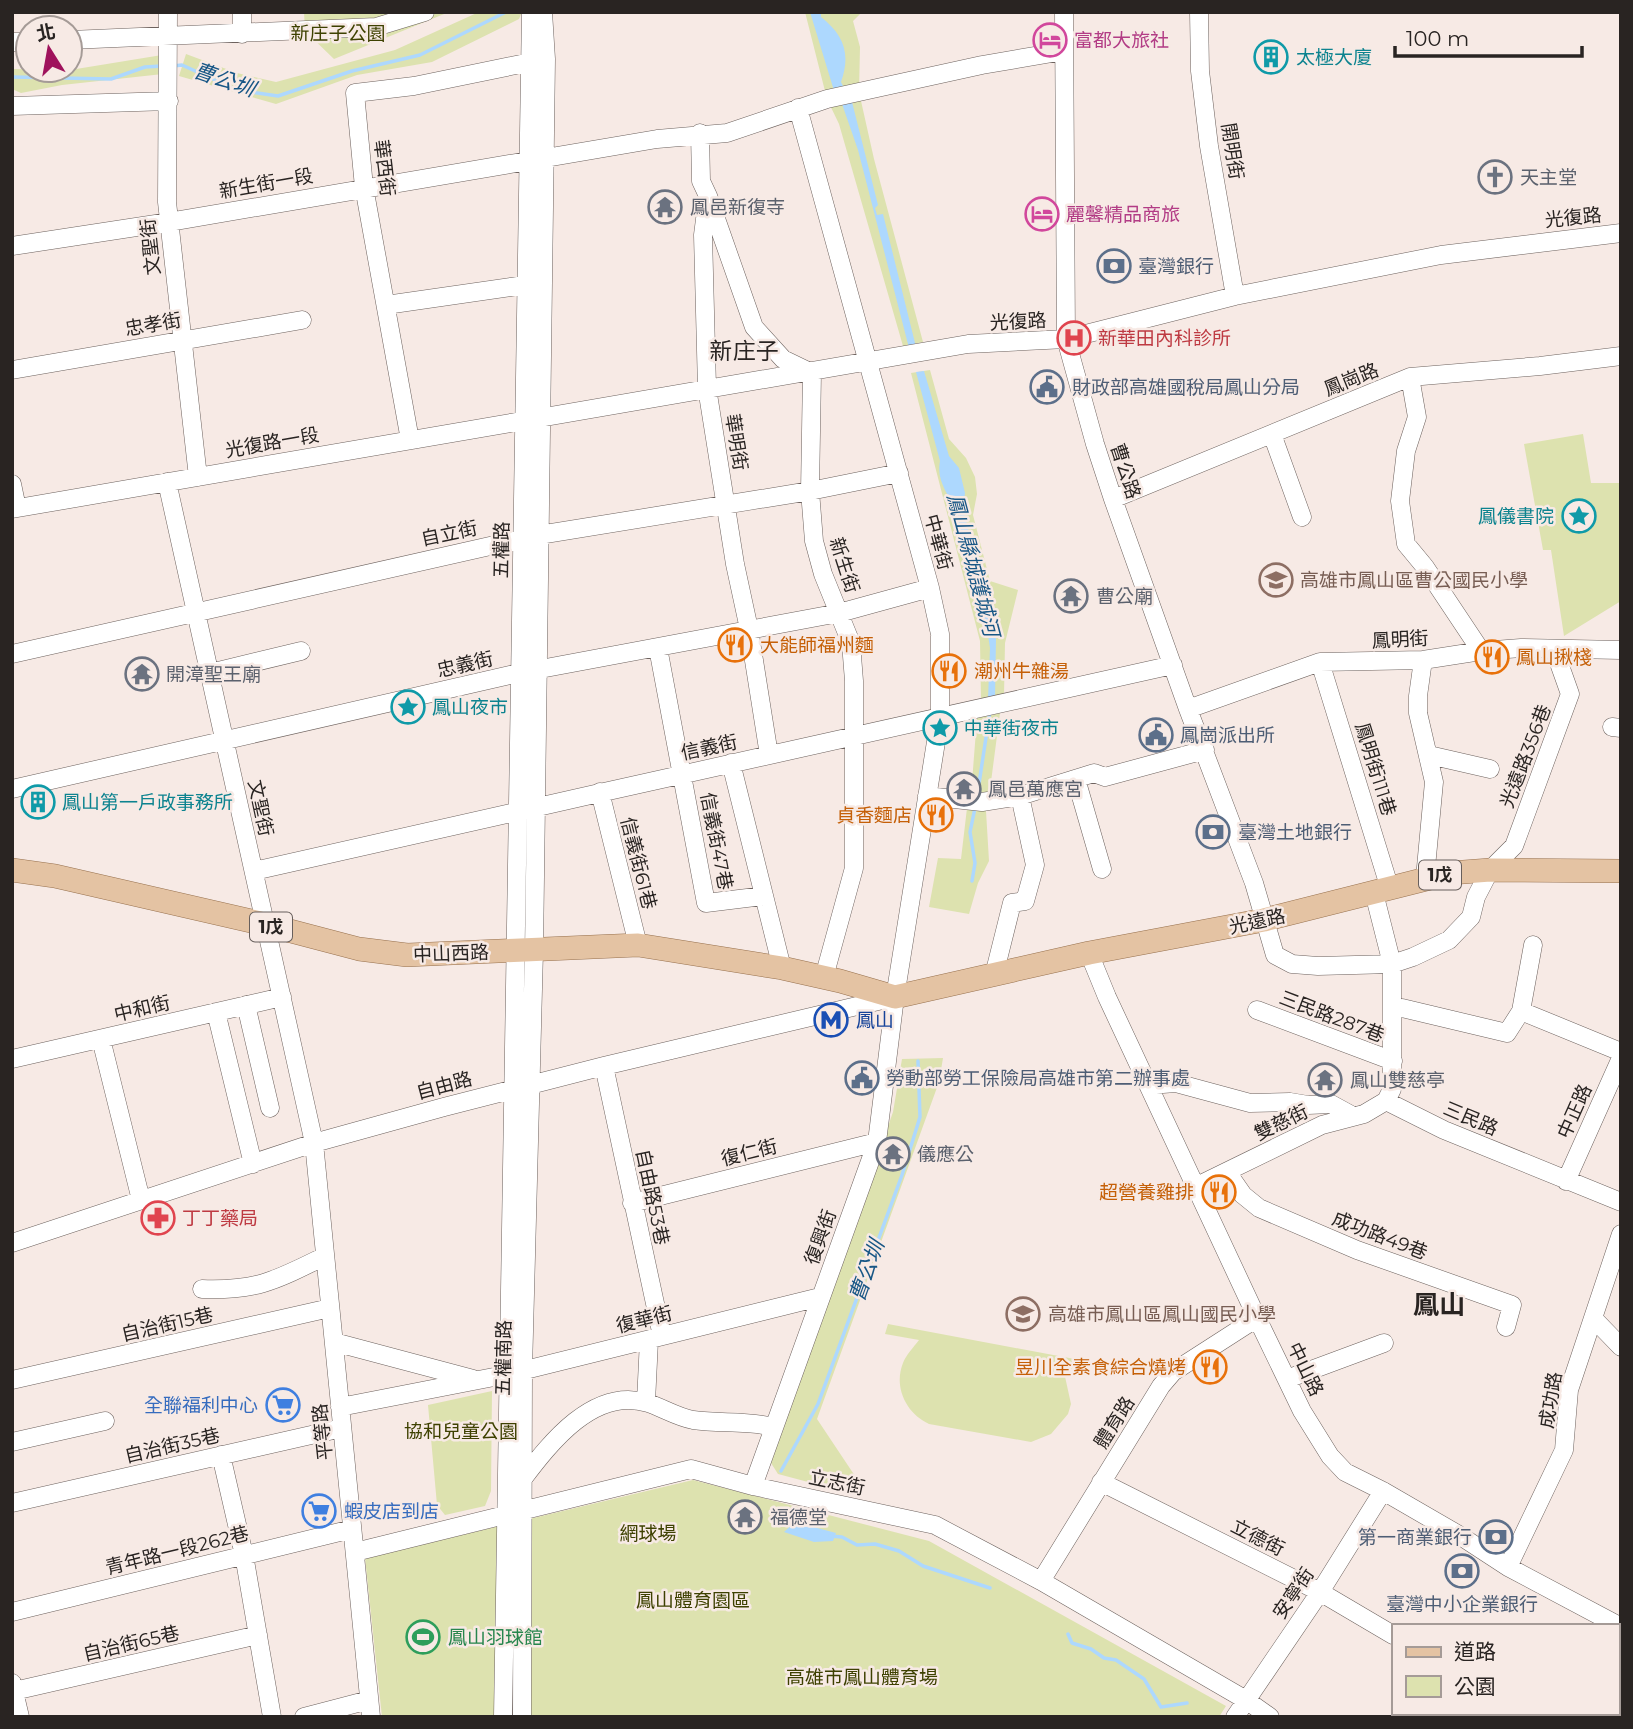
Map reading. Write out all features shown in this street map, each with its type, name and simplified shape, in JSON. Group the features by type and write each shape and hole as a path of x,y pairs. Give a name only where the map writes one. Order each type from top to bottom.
{"main road":[{"name":"中山西路","path":"12,870 55,876 260,923 359,949 407,955 638,945 782,968 895,997"},
{"name":"光遠路","path":"895,997 1089,953 1264,920 1450,873 1490,870 1621,871"}],"street":[{"name":"文聖街","path":"168,12 167,201 198,477"},
{"path":"242,12 242,34"},
{"path":"84,39 376,27 425,12"},
{"name":"曹公路","path":"1064,12 1066,339 1113,499 1254,883 1275,955 1293,964 1318,966 1392,964"},
{"name":"開明街","path":"1199,12 1203,96 1235,296"},
{"name":"五權路","path":"513,1089 535,807 538,670 531,537 531,420 538,61 532,48 537,15"},
{"path":"700,133 727,132 841,96 982,65 1063,51"},
{"name":"華西街","path":"410,440 364,187 355,93 414,86 538,61"},
{"path":"12,106 169,102"},
{"name":"中華街","path":"798,108 866,362 899,473 940,634 940,717 895,997"},
{"name":"新生街一段","path":"12,246 700,133"},
{"name":"華明街","path":"700,133 701,181 709,197 703,235 707,388 769,755"},
{"name":"五權路","path":"531,420 525,285 535,160"},
{"path":"709,197 754,327 783,359 812,373"},
{"name":"光復路","path":"531,420 968,344 1066,339 1235,296 1462,251 1621,233"},
{"path":"386,305 525,285"},
{"name":"忠孝街","path":"12,370 302,320"},
{"name":"鳳崗路","path":"1113,499 1410,377 1621,356"},
{"name":"新生街","path":"812,373 810,491 814,541 823,574 851,643 854,681 854,868 824,977"},
{"path":"1410,377 1418,417 1406,451 1400,501 1406,544 1425,567 1481,651"},
{"name":"光復路一段","path":"14,508 531,420"},
{"path":"1272,434 1302,517"},
{"name":"自立街","path":"12,654 531,537 810,491 899,473"},
{"name":"文聖街","path":"167,482 314,1143"},
{"path":"12,484 14,508"},
{"name":"五權路","path":"531,537 519,673 516,811 531,1084"},
{"name":"忠義街","path":"12,789 519,673 839,613 929,588"},
{"path":"657,648 682,774"},
{"name":"光遠路356巷","path":"1392,964 1449,940 1471,917 1476,897 1490,870 1514,846 1570,694 1554,649"},
{"name":"鳳明街","path":"1188,709 1320,662 1423,660 1481,651 1621,650"},
{"path":"210,673 301,651"},
{"path":"1423,660 1418,713 1434,782 1425,878"},
{"name":"鳳明街111巷","path":"1320,662 1382,890"},
{"name":"信義街","path":"254,872 1173,665"},
{"path":"927,796 976,802 1020,796 1094,773 1105,777 1205,750"},
{"path":"1429,755 1490,769"},
{"path":"731,763 782,968"},
{"name":"信義街47巷","path":"682,774 706,902 764,896"},
{"path":"1076,779 1102,869"},
{"name":"信義街61巷","path":"600,792 638,945"},
{"path":"994,975 1012,903 1025,901 1035,865 1020,796"},
{"path":"1382,890 1392,964 1392,1089 1385,1101"},
{"path":"1392,1010 1402,1008 1507,1033 1521,1011 1532,945"},
{"name":"中山路","path":"1089,953 1257,1318 1330,1456 1345,1472 1383,1491 1587,1619 1608,1624"},
{"name":"中和街","path":"12,1059 282,997"},
{"name":"自由路","path":"12,1243 314,1143 531,1084 895,997"},
{"name":"復興街","path":"753,1486 877,1142 895,997"},
{"path":"246,1005 271,1108"},
{"name":"三民路287巷","path":"1257,1010 1393,1061"},
{"path":"1521,1011 1621,1052"},
{"path":"216,1012 253,1164"},
{"path":"101,1039 141,1200"},
{"name":"中正路","path":"1566,1181 1621,1058"},
{"name":"自由路53巷","path":"604,1066 656,1338 646,1402"},
{"path":"1149,1085 1176,1083 1250,1103 1331,1104 1353,1116"},
{"name":"五權南路","path":"522,1717 514,1513 522,1480 516,1372 531,1084"},
{"name":"五權南路","path":"503,1717 514,1513 516,1372 513,1089"},
{"name":"三民路","path":"1385,1101 1444,1130 1621,1202"},
{"name":"雙慈街","path":"1197,1186 1322,1125 1364,1114 1385,1101"},
{"name":"復仁街","path":"632,1203 877,1142"},
{"name":"平等路","path":"314,1143 370,1709"},
{"name":"成功路49巷","path":"1227,1172 1243,1195 1259,1208 1357,1250 1511,1305 1506,1327"},
{"name":"成功路","path":"1508,1567 1564,1450 1569,1390 1621,1234"},
{"path":"202,1289 248,1288 267,1283 325,1256"},
{"name":"復華街","path":"340,1407 516,1372 820,1297"},
{"name":"自治街15巷","path":"12,1380 330,1308"},
{"name":"體育路","path":"1041,1581 1161,1386 1173,1372 1257,1318"},
{"path":"1593,1318 1621,1347"},
{"name":"復華街","path":"334,1342 477,1380"},
{"path":"1287,1379 1384,1343"},
{"path":"522,1480 566,1427 594,1409 617,1401 646,1402 691,1420 754,1422 774,1427"},
{"path":"12,1442 105,1422"},
{"name":"自治街35巷","path":"12,1503 342,1428"},
{"path":"221,1455 244,1555 272,1717"},
{"name":"立志街","path":"355,1552 691,1469 753,1486 935,1525 1041,1581 1246,1700 1270,1717"},
{"name":"立德街","path":"1101,1482 1320,1592 1392,1634"},
{"name":"安寧街","path":"1235,1717 1320,1592 1383,1491"},
{"name":"青年路一段262巷","path":"12,1612 352,1529"},
{"name":"自治街65巷","path":"13,1687 258,1635"},
{"path":"13,1687 20,1717"},
{"path":"304,1717 370,1709"}],"green space":[{"name":"新庄子公園","path":"304,12 449,12 334,59 305,31"},
{"path":"479,12 522,12 519,19 432,62 357,75 276,104 179,76 186,54 237,73 276,82 395,50"},
{"path":"805,12 862,12 853,21 860,47 859,92 923,342 903,346 839,124 827,99"},
{"path":"162,55 163,74 84,83 84,68"},
{"path":"12,69 14,84 71,84 21,93 12,89"},
{"path":"930,370 949,439 966,458 975,477 977,494 973,515 990,581 1018,590 1005,643 1004,696 981,701 980,641 911,373"},
{"name":"鳳儀書院","path":"1583,434 1591,483 1621,483 1621,601 1564,636 1551,550 1543,550 1524,444"},
{"path":"1000,713 989,797 971,795 977,718"},
{"path":"967,808 986,811 989,861 978,883 969,914 929,907 938,858 961,859"},
{"path":"943,1058 939,1082 817,1419 859,1482 857,1495 778,1474 771,1463 893,1112 902,1059"},
{"path":"888,1324 1080,1360 1078,1370 1058,1368 1064,1372 1071,1404 1068,1414 1051,1434 1031,1442 929,1424 921,1420 908,1407 900,1382 904,1360 919,1340 885,1334"},
{"name":"協和兒童公園","path":"492,1391 491,1491 485,1506 445,1515 437,1505 428,1405"},
{"name":"鳳山體育園區","path":"693,1480 929,1541 1226,1706 1219,1717 382,1717 365,1558"}],"water":[{"path":"810,12 821,12 821,17 840,38 845,54 841,82 846,92 835,94"},
{"path":"852,102 878,205 875,208 877,215 883,214 916,347 909,348 858,150 842,104"},
{"path":"924,371 949,456 959,468 965,493 963,509 996,639 995,698 988,699 990,648 987,629 955,512 941,481 940,461 916,372"},
{"path":"795,1522 836,1533 833,1541 814,1542 784,1532"}],"waterway":[{"name":"曹公圳","path":"173,66 182,65 237,90 278,96 352,71 420,55 506,12"},
{"name":"曹公圳","path":"12,77 111,79 145,67 162,66"},
{"name":"鳳山縣城護城河","path":"977,797 990,711"},
{"name":"鳳山縣城護城河","path":"972,881 975,863 970,832 975,808"},
{"name":"曹公圳","path":"781,1471 818,1404 902,1175 920,1117 918,1061"},
{"name":"曹公圳","path":"830,1536 842,1537 857,1545 875,1544 899,1551 923,1566 990,1588"},
{"name":"曹公圳","path":"1068,1634 1072,1643 1091,1649 1104,1658 1116,1660 1144,1679 1161,1707 1187,1703"}],"place":[{"name":"富都大旅社","path":"1050,40"},
{"name":"太極大廈","path":"1271,57"},
{"name":"天主堂","path":"1495,177"},
{"name":"鳳邑新復寺","path":"665,207"},
{"name":"麗馨精品商旅","path":"1042,214"},
{"name":"臺灣銀行","path":"1114,266"},
{"name":"新華田內科診所","path":"1074,338"},
{"name":"財政部高雄國稅局鳳山分局","path":"1047,387"},
{"name":"鳳儀書院","path":"1579,516"},
{"name":"高雄市鳳山區曹公國民小學","path":"1276,580"},
{"name":"曹公廟","path":"1071,596"},
{"name":"大能師福州麵","path":"735,645"},
{"name":"鳳山揪棧","path":"1492,657"},
{"name":"潮州牛雜湯","path":"949,671"},
{"name":"開漳聖王廟","path":"142,674"},
{"name":"鳳山夜市","path":"408,707"},
{"name":"中華街夜市","path":"940,728"},
{"name":"鳳崗派出所","path":"1156,735"},
{"name":"鳳邑萬應宮","path":"964,789"},
{"name":"鳳山第一戶政事務所","path":"38,802"},
{"name":"貞香麵店","path":"936,815"},
{"name":"臺灣土地銀行","path":"1213,832"},
{"name":"鳳山","path":"831,1020"},
{"name":"勞動部勞工保險局高雄市第二辦事處","path":"862,1078"},
{"name":"鳳山雙慈亭","path":"1325,1080"},
{"name":"儀應公","path":"893,1154"},
{"name":"超營養雞排","path":"1219,1192"},
{"name":"丁丁藥局","path":"158,1218"},
{"name":"高雄市鳳山區鳳山國民小學","path":"1023,1314"},
{"name":"昱川全素食綜合燒烤","path":"1210,1367"},
{"name":"全聯福利中心","path":"283,1405"},
{"name":"蝦皮店到店","path":"319,1511"},
{"name":"福德堂","path":"745,1517"},
{"name":"第一商業銀行","path":"1496,1537"},
{"name":"臺灣中小企業銀行","path":"1462,1571"},
{"name":"鳳山羽球館","path":"423,1637"}],"district":[{"name":"新庄子","path":"744,351"},
{"name":"鳳山","path":"1439,1305"}],"park label":[{"name":"網球場","path":"648,1533"},
{"name":"高雄市鳳山體育場","path":"862,1677"}]}
